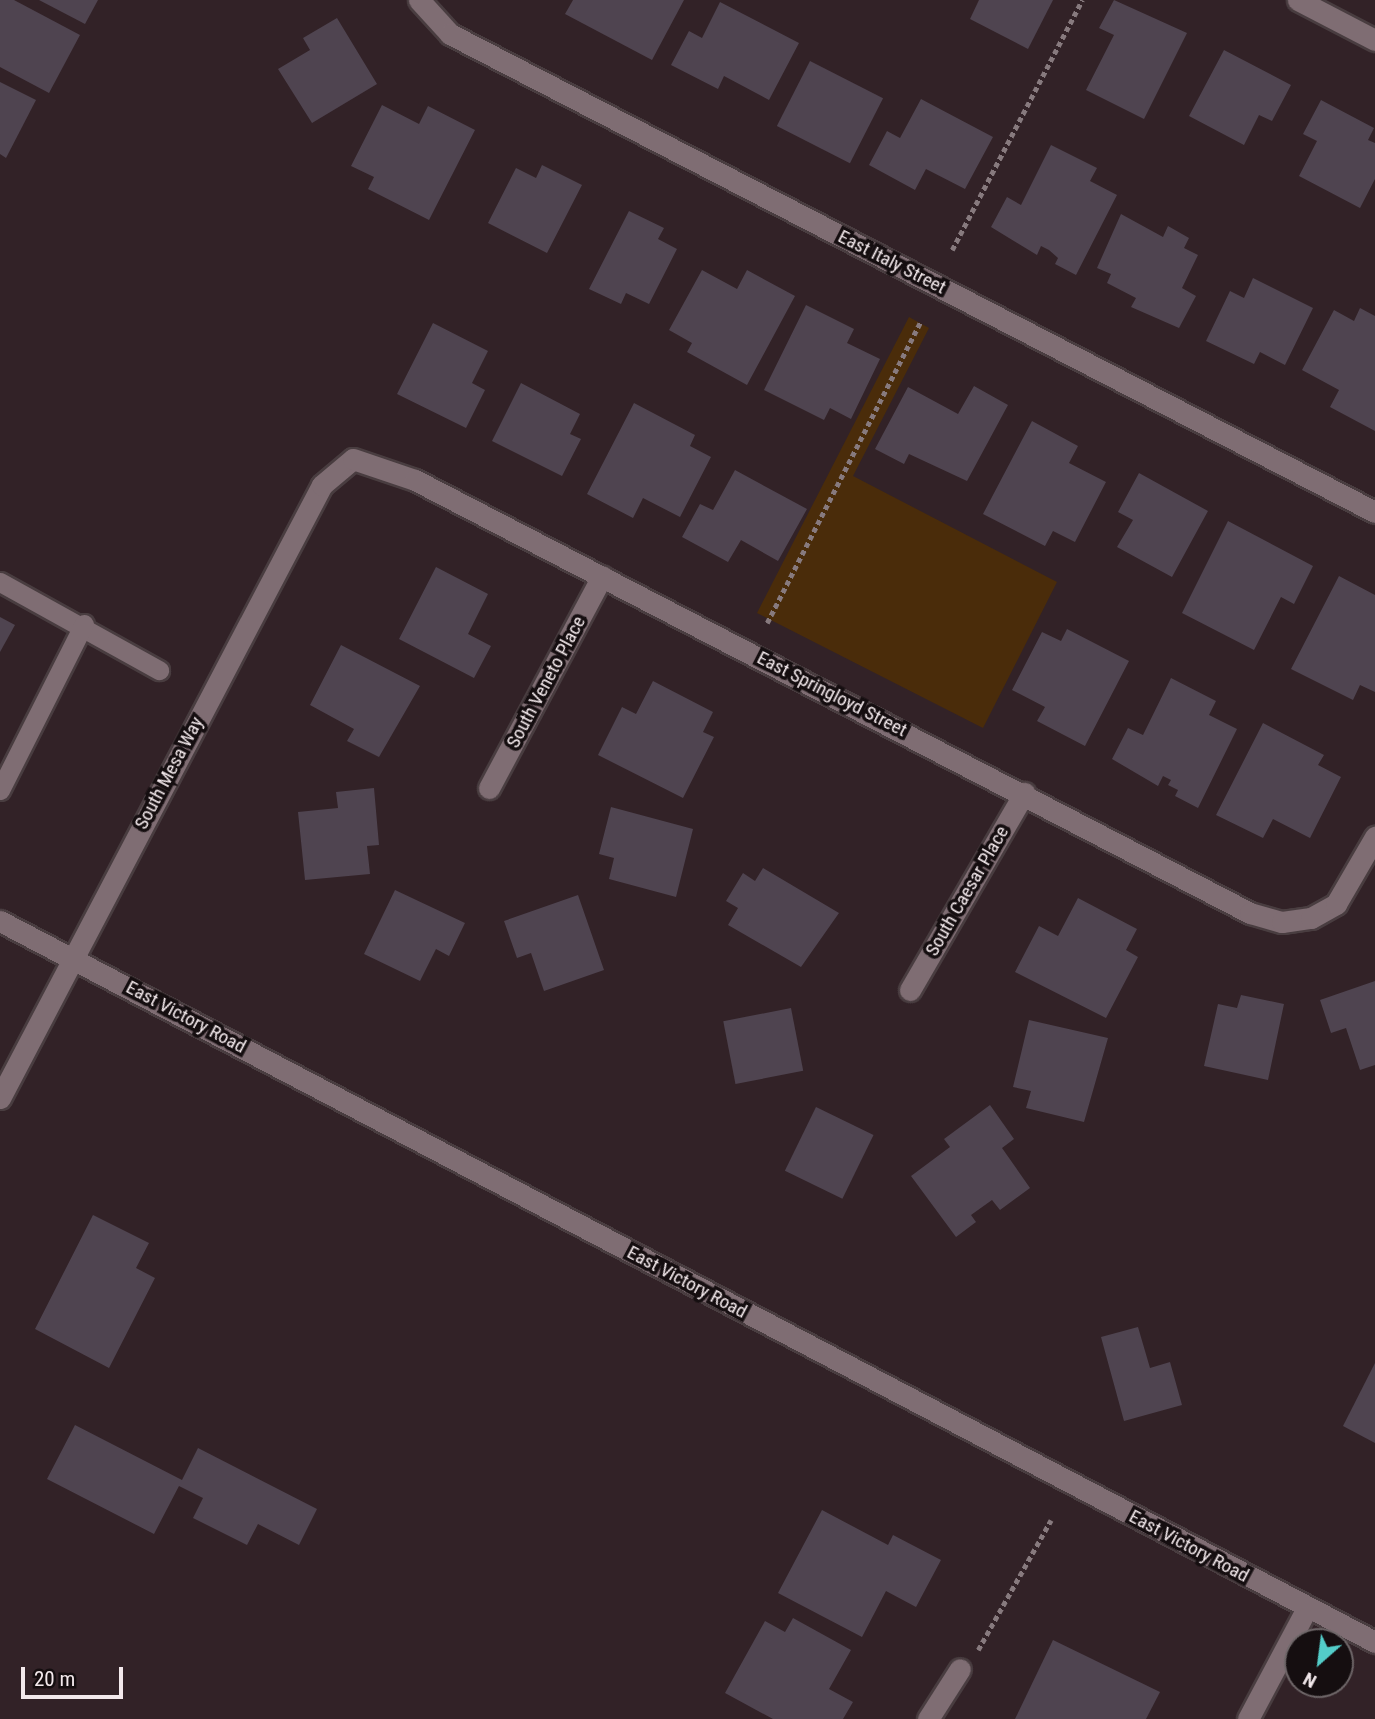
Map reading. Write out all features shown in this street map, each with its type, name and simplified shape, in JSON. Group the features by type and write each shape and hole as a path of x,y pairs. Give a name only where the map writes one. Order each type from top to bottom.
{"street":[{"name":"East Italy Street","path":"419,0 450,34 1375,512"},
{"path":"1298,0 1375,40"},
{"name":"East Springloyd Street","path":"353,459 415,480 1024,793 1251,913 1282,922 1311,918 1336,904 1375,837"},
{"name":"South Mesa Way","path":"0,1098 322,485 353,459"},
{"name":"South Veneto Place","path":"489,788 602,576"},
{"name":"South Caesar Place","path":"911,990 1024,793"},
{"name":"East Victory Road","path":"0,921 1375,1642"},
{"path":"1248,1719 1307,1608"},
{"path":"928,1719 960,1669"}],"lane":[{"path":"0,582 84,624 159,670"},
{"path":"0,790 84,624"}],"path":[{"path":"953,250 1082,0"},
{"path":"767,623 921,321"},
{"path":"960,1669 986,1639 1051,1520"}],"shaded area":[{"path":"909,317 929,328 853,476 1057,582 983,728 757,613"}],"building":[{"path":"0,0 14,0 80,35 49,93 0,67"},
{"path":"39,0 98,0 85,24"},
{"path":"573,0 684,0 652,60 565,14"},
{"path":"979,0 1053,0 1028,49 970,19"},
{"path":"1114,0 1187,33 1144,119 1086,90 1114,35 1099,28"},
{"path":"720,2 799,43 769,100 724,76 718,89 671,65 689,31 702,38"},
{"path":"337,18 377,84 312,123 278,69 310,50 303,38"},
{"path":"1224,50 1291,85 1272,121 1259,115 1244,145 1189,116"},
{"path":"810,61 883,98 850,163 777,126"},
{"path":"0,82 36,100 6,158 0,154"},
{"path":"921,99 993,137 965,189 926,169 915,190 869,165 887,131 900,138"},
{"path":"1321,100 1374,128 1368,140 1375,143 1375,179 1360,208 1299,176 1317,141 1303,134"},
{"path":"382,105 419,124 428,106 475,130 429,220 368,189 374,177 351,166"},
{"path":"1051,145 1097,168 1090,181 1117,195 1076,275 1055,264 1058,258 1049,250 1041,246 1037,255 991,227 1007,197 1021,205"},
{"path":"542,165 582,185 547,253 488,223 516,168 536,178"},
{"path":"629,211 664,228 658,239 677,249 649,304 626,293 621,304 589,289"},
{"path":"1121,214 1163,237 1168,226 1189,238 1184,248 1198,255 1182,288 1196,296 1179,328 1131,307 1136,298 1107,283 1111,274 1097,268"},
{"path":"702,270 737,289 747,270 795,296 747,385 687,352 692,343 669,330"},
{"path":"1253,278 1313,308 1285,365 1260,352 1254,364 1206,341 1230,291 1244,298"},
{"path":"806,305 854,329 847,343 880,359 851,419 830,408 824,420 764,390"},
{"path":"1360,308 1375,316 1375,431 1330,407 1339,390 1302,370 1334,310 1354,321"},
{"path":"433,323 488,351 472,383 485,390 466,428 397,394"},
{"path":"521,383 580,414 570,434 581,439 562,476 492,441"},
{"path":"974,386 1008,405 967,481 909,454 904,464 875,449 908,387 958,414"},
{"path":"634,403 695,435 690,446 711,457 680,517 643,498 633,518 587,494"},
{"path":"1032,421 1078,446 1069,463 1106,482 1075,542 1053,531 1045,546 983,514"},
{"path":"735,470 807,509 778,561 741,540 728,562 682,537 700,504 713,510"},
{"path":"1139,473 1208,511 1172,577 1117,547 1133,520 1118,512"},
{"path":"1228,521 1313,566 1294,604 1281,597 1254,650 1182,613"},
{"path":"436,567 488,594 468,634 491,646 474,678 399,639"},
{"path":"1339,576 1375,595 1375,692 1360,685 1353,700 1291,669"},
{"path":"0,617 15,625 0,652"},
{"path":"1067,629 1129,661 1085,746 1037,721 1045,707 1012,690 1042,632 1061,641"},
{"path":"341,645 420,686 379,757 347,741 354,729 310,705"},
{"path":"1171,678 1216,701 1209,715 1237,729 1198,808 1175,796 1178,790 1168,785 1171,780 1163,776 1158,786 1112,759 1128,728 1143,735"},
{"path":"653,681 713,712 703,732 714,737 683,798 598,755 622,707 636,714"},
{"path":"1263,723 1324,755 1318,765 1341,777 1310,838 1273,819 1263,838 1216,815"},
{"path":"374,788 379,845 367,846 370,874 305,880 298,812 338,808 336,792"},
{"path":"611,807 693,829 676,897 609,879 614,858 599,854"},
{"path":"763,868 839,913 801,967 728,925 738,908 726,901 743,873 755,881"},
{"path":"395,890 465,923 449,956 436,949 420,981 364,954"},
{"path":"578,895 604,970 544,991 531,953 517,958 504,921"},
{"path":"1078,898 1137,929 1126,950 1138,957 1106,1018 1015,972 1039,926 1058,936"},
{"path":"1375,981 1375,1065 1360,1070 1346,1028 1331,1033 1320,1000"},
{"path":"1241,995 1284,1004 1268,1080 1204,1066 1218,1004 1237,1008"},
{"path":"791,1008 803,1071 735,1084 723,1021"},
{"path":"1029,1020 1108,1038 1084,1122 1026,1108 1031,1091 1013,1087"},
{"path":"990,1105 1014,1139 1002,1148 1030,1188 1000,1210 992,1200 971,1215 976,1222 956,1237 911,1176 950,1147 944,1139"},
{"path":"816,1107 874,1135 842,1199 785,1171"},
{"path":"93,1215 149,1243 136,1268 155,1278 109,1368 35,1329"},
{"path":"1138,1327 1150,1368 1170,1362 1182,1405 1124,1421 1101,1337"},
{"path":"1375,1363 1375,1443 1343,1426"},
{"path":"75,1425 182,1480 198,1448 317,1509 299,1545 258,1524 247,1545 193,1518 203,1498 179,1486 154,1534 47,1479"},
{"path":"822,1510 888,1545 893,1535 941,1560 916,1607 886,1591 862,1637 778,1593"},
{"path":"793,1618 851,1650 829,1689 853,1702 843,1719 773,1719 725,1693 765,1621 785,1632"},
{"path":"1053,1640 1160,1692 1146,1719 1015,1719"}]}
